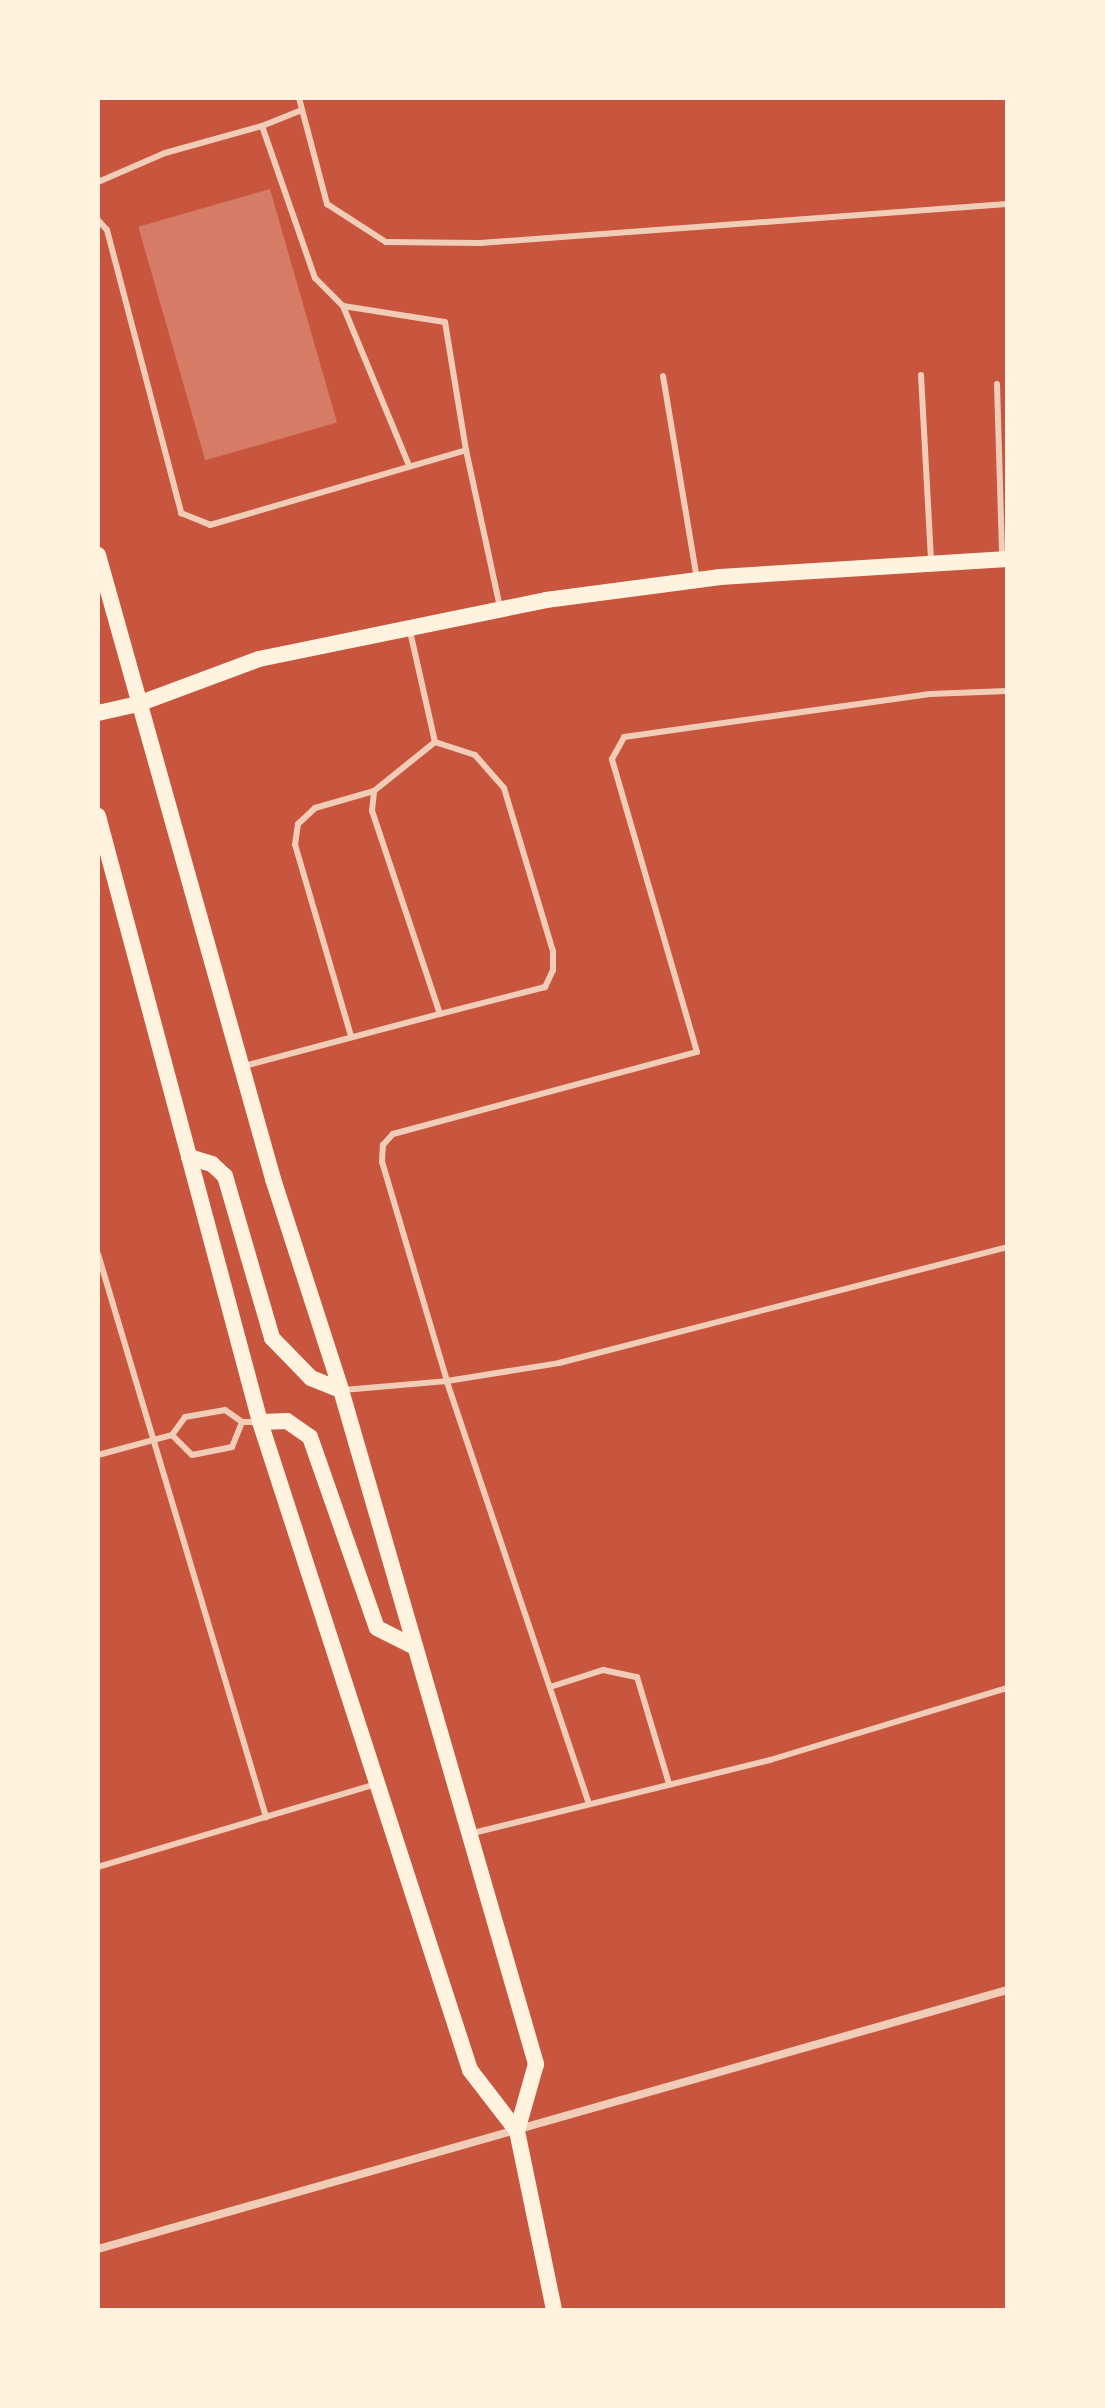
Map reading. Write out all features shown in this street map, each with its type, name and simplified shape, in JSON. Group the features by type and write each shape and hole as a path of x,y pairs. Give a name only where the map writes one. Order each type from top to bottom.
{"main road":[{"path":"98,555 241,1067 473,1833 536,2064 517,2131"},
{"path":"98,713 138,704 259,659 500,608 697,580 931,561 1004,559"},
{"path":"98,816 260,1422 470,2070 517,2131 554,2310"},
{"path":"189,1157 212,1164 225,1176 272,1338 311,1378 341,1390"},
{"path":"260,1422 287,1421 310,1437 377,1628 415,1647"}],"street":[{"path":"98,2249 1007,1990"}],"lane":[{"path":"299,98 327,204 386,242 480,243 1007,204"},
{"path":"98,182 165,153 262,126 302,110"},
{"path":"262,126 315,278 343,306 408,463"},
{"path":"98,220 107,230 181,513 210,525 408,463 466,450"},
{"path":"343,306 445,322 466,450 500,608"},
{"path":"921,375 931,561"},
{"path":"663,376 697,580"},
{"path":"997,384 1004,559"},
{"path":"409,626 435,742"},
{"path":"589,1804 447,1381 382,1162 383,1145 393,1134 697,1052 612,759 624,737 930,694 1007,691"},
{"path":"351,1036 295,845 298,824 315,808 374,791 435,742"},
{"path":"241,1067 545,987 553,970 553,951 504,788 475,755 435,742"},
{"path":"374,791 372,811 440,1014"},
{"path":"341,1390 447,1381 559,1363 1007,1247"},
{"path":"98,1254 151,1441 266,1817"},
{"path":"98,1455 172,1435 185,1417 225,1410 242,1422 260,1422"},
{"path":"172,1435 192,1455 232,1447 242,1422"},
{"path":"550,1687 603,1670 637,1677 669,1784"},
{"path":"473,1833 669,1784 1007,1688"},
{"path":"98,1867 376,1784"}],"building":[{"path":"270,189 337,423 205,460 138,227"}]}
